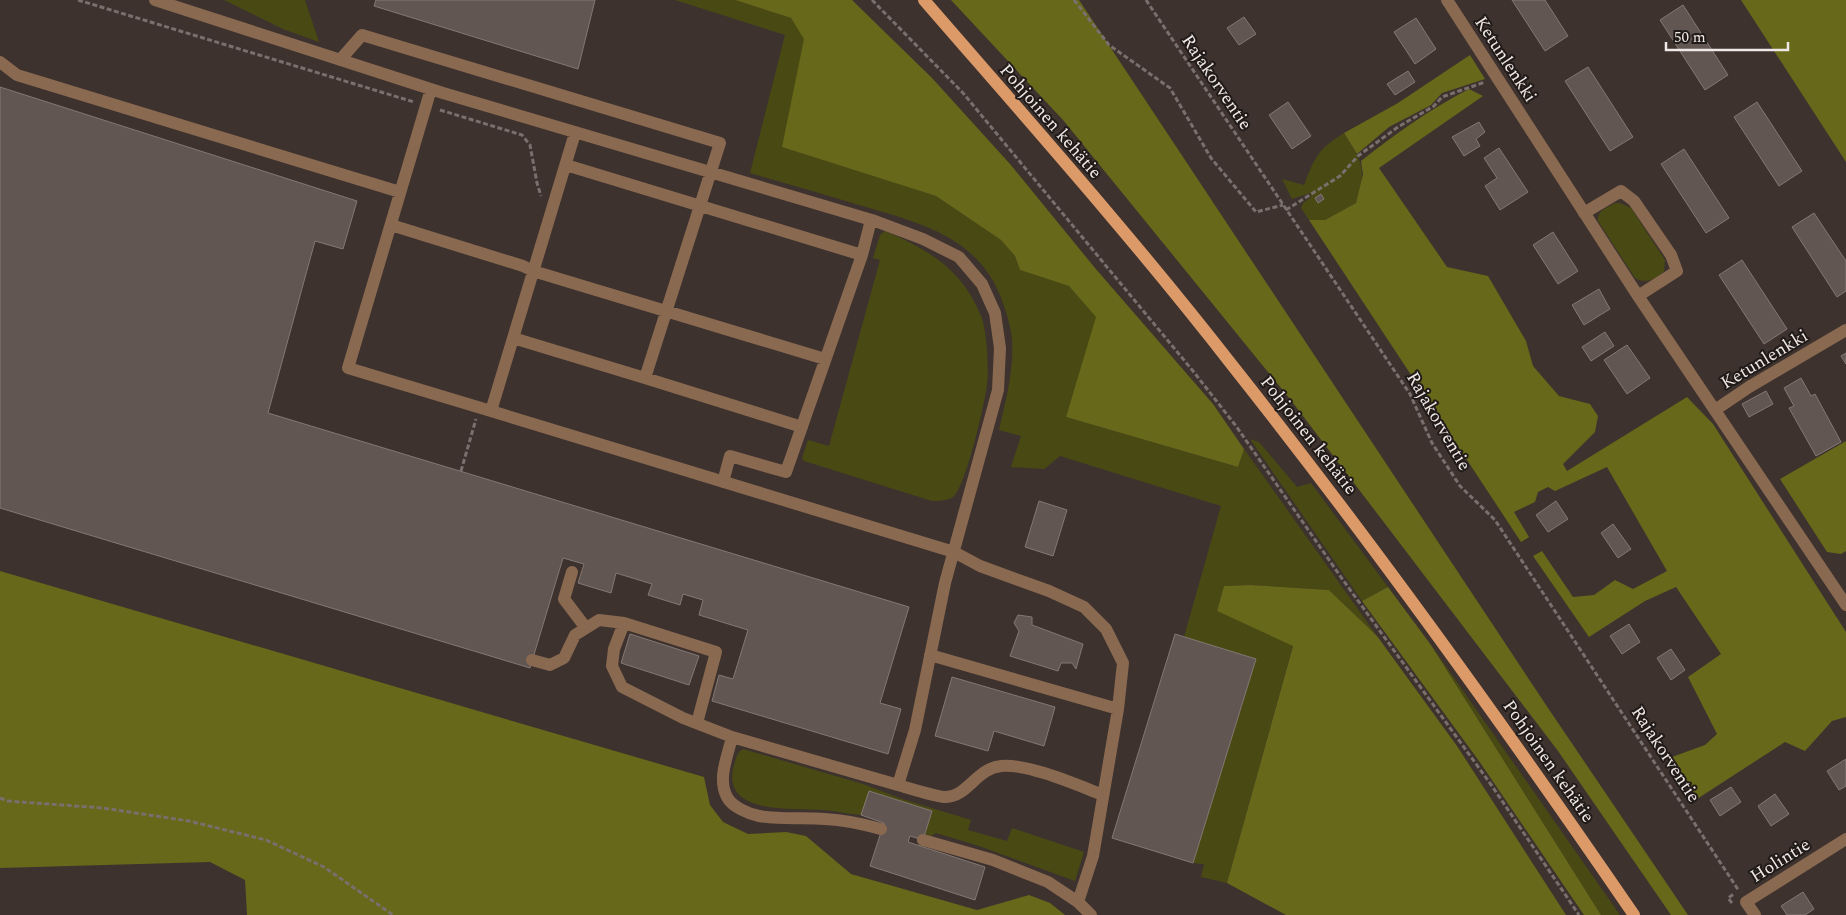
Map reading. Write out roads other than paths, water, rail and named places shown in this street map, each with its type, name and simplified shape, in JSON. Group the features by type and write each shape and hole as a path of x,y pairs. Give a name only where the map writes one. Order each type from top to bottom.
{"main road":[{"name":"Pohjoinen kehätie","path":"924,0 1167,284 1318,474 1544,784 1634,915"}],"street":[{"path":"155,0 431,89 870,220 923,239 959,257 982,284 995,313 1000,348 998,390 945,583 915,730 898,785"},
{"name":"Ketunlenkki","path":"1447,0 1638,296 1715,410 1748,387 1846,330"},
{"path":"340,60 362,35 720,143 646,378"},
{"path":"0,62 16,75 400,192"},
{"path":"431,89 348,368 954,552 980,566 1049,591 1084,607 1106,629 1123,663 1118,709 1093,856 1078,902"},
{"path":"486,409 513,338 576,133"},
{"path":"566,165 862,254"},
{"path":"1584,213 1621,191 1634,201 1671,255 1677,271 1638,296"},
{"path":"723,482 730,456 786,472 862,254 870,220"},
{"path":"391,225 523,266 533,271 825,359"},
{"path":"513,338 802,427"},
{"path":"1715,410 1846,605"},
{"path":"572,572 564,599 586,628"},
{"path":"532,660 550,665 564,658 575,635 599,620 624,623 716,652 697,723"},
{"path":"624,623 614,649 612,666 622,687 697,723 732,737 898,785 947,797 966,789 978,775 998,766 1017,765 1103,795"},
{"path":"930,655 1118,709"},
{"path":"732,737 724,769 724,786 727,798 738,808 759,816 844,821 882,829"},
{"name":"Holintie","path":"1755,915 1746,902 1846,839"},
{"path":"923,840 993,860 1048,882 1078,902 1091,915"}]}
